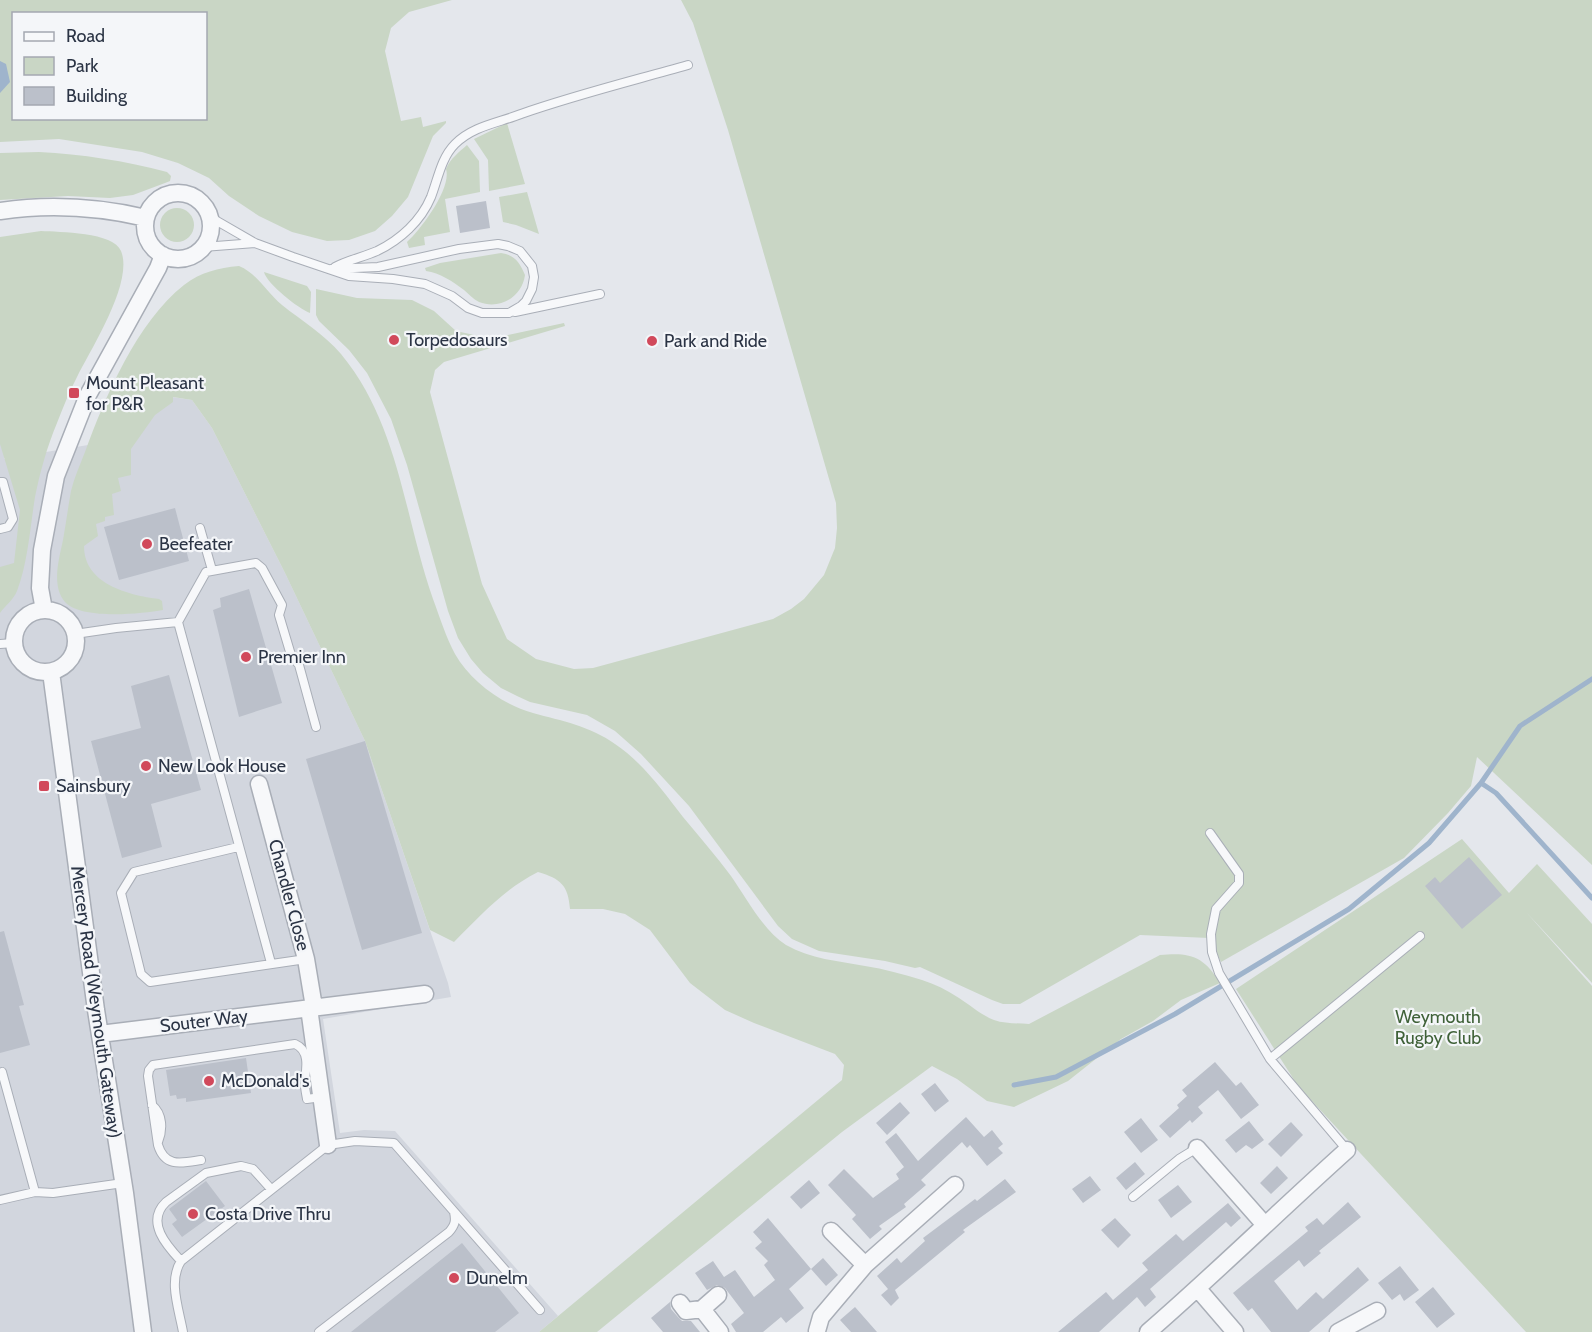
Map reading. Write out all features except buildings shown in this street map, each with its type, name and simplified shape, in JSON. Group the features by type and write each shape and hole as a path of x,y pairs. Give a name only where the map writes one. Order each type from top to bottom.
{"street":[{"path":"177,193 188,194 198,199 210,217 209,238 195,254 184,258 163,255 154,249 148,240 145,229 146,218 150,208 157,200 177,193"},
{"path":"0,211 37,208 85,209 146,218"},
{"path":"44,610 40,588 42,550 56,476 88,395 163,255"},
{"path":"44,610 57,612 66,618 75,634 76,647 72,657 61,668 51,672 36,671 28,667 7,643 24,618 44,610"},
{"name":"Mercery Road (Weymouth Gateway)","path":"51,672 143,1332"},
{"name":"Chandler Close","path":"259,784 306,959 311,1007"},
{"name":"Souter Way","path":"100,1034 425,994"},
{"path":"311,1007 314,1098 328,1145"},
{"path":"1197,1149 1264,1224"},
{"path":"1148,1332 1198,1289 1264,1224 1347,1150"},
{"path":"816,1332 821,1317 865,1265 955,1185"},
{"path":"831,1231 865,1265"},
{"path":"1198,1289 1235,1332"},
{"path":"680,1303 686,1311 702,1309 718,1295"},
{"path":"702,1309 720,1332"},
{"path":"1338,1332 1377,1311"}],"lane":[{"path":"331,269 351,259 376,252 401,236 418,219 429,202 443,161 453,145 473,130 532,110 687,65"},
{"path":"210,217 255,243 349,276 425,284 452,296 468,308 482,313 509,313 600,294"},
{"path":"203,247 255,243"},
{"path":"331,269 378,267 468,248 498,244 508,246 520,251 526,257 532,266 534,277 532,289 526,301 509,313"},
{"path":"0,483 3,482 13,519 8,527 0,529"},
{"path":"200,528 212,570"},
{"path":"271,963 178,622 206,572 252,562 262,568 282,605 279,615 291,655 299,665 316,727"},
{"path":"75,634 116,627 178,622"},
{"path":"1210,833 1239,874 1239,883 1216,909 1211,933 1212,952 1219,973 1270,1059 1347,1150"},
{"path":"238,847 134,872 121,893 141,974 150,982 306,959"},
{"path":"1270,1059 1420,936"},
{"path":"201,1160 177,1163 171,1162 162,1155 158,1145 152,1104 148,1073 150,1067 156,1064 295,1044 305,1053 307,1071 305,1081 314,1098"},
{"path":"0,1072 2,1072 35,1192"},
{"path":"183,1332 175,1284 175,1275 181,1260 328,1145 355,1141 394,1143 540,1310"},
{"path":"1133,1197 1179,1159 1197,1149"},
{"path":"181,1260 160,1235 157,1218 165,1202 211,1170 241,1166 253,1169 272,1189"},
{"path":"0,1200 35,1192 53,1193 123,1183"},
{"path":"320,1332 449,1232 455,1226 454,1211"}],"shaded area":[{"path":"0,379 7,447 4,459 94,444 172,397 192,400 212,428 285,573 365,741 451,997 323,1019 340,1133 364,1130 395,1131 558,1316 539,1332 0,1332"}],"green space":[{"path":"0,0 452,0 409,12 391,28 385,51 401,121 421,117 423,127 446,121 446,123 433,136 408,197 375,231 349,240 327,241 292,232 259,216 229,196 209,178 178,163 142,152 59,139 0,142"},
{"path":"681,0 1592,0 1592,865 1477,757 1471,786 1404,858 1221,962 1209,938 1140,935 1020,1004 1003,1004 920,967 819,951 792,939 778,926 689,806 641,754 615,731 587,715 530,702 501,688 483,673 458,638 448,611 407,465 391,419 367,373 349,350 319,321 316,315 316,289 357,298 412,300 434,311 456,331 488,338 564,323 565,326 444,362 435,370 430,392 482,584 507,639 536,659 574,669 593,668 773,619 804,599 824,575 835,548 836,503 728,130 693,23"},
{"path":"507,123 525,184 489,191 488,160 474,139"},
{"path":"467,145 479,161 480,192 445,199 450,232 424,237 425,245 409,248 407,242 420,228 440,197 447,177 448,165"},
{"path":"39,152 87,156 167,172 171,176 170,181 133,195 110,198 68,196 0,200 0,153"},
{"path":"527,192 539,234 503,222 499,197"},
{"path":"177,208 189,213 194,225 189,237 177,242 165,237 160,225 165,213"},
{"path":"41,231 85,234 108,240 121,251 122,280 101,333 71,388 50,441 35,497 21,580 16,594 0,613 0,567 14,563 20,510 0,444 0,237"},
{"path":"501,253 516,260 525,275 520,290 502,303 479,302 450,281 426,271 425,268 440,263"},
{"path":"239,266 257,278 276,300 327,340 341,354 360,381 376,410 388,440 433,599 455,654 470,674 488,691 510,704 586,728 625,751 660,787 731,876 763,923 786,945 815,956 886,970 936,985 989,1018 1007,1023 1029,1024 1160,955 1188,955 1202,961 1220,983 1181,1000 1153,1021 1121,1039 1068,1081 1014,1107 987,1101 957,1079 932,1066 842,1132 597,1332 539,1332 842,1080 844,1065 835,1054 725,1010 690,983 650,930 625,914 603,909 570,909 562,884 538,872 503,895 454,942 430,930 365,741 285,573 212,428 192,400 173,397 173,402 155,415 131,449 131,475 118,478 121,491 112,494 114,515 105,517 105,521 96,524 98,536 84,546 91,570 100,578 122,590 159,599 162,601 163,610 126,614 97,613 73,608 65,602 58,588 57,572 71,491 102,408 124,362 152,319 184,285 210,271"},
{"path":"264,272 307,286 311,292 310,313 284,295 271,283"},
{"name":"Weymouth Rugby Club","path":"1462,839 1509,893 1537,864 1592,924 1592,983 1526,912 1592,986 1592,1332 1526,1332 1298,1086 1236,989"}],"water":[{"path":"0,61 6,64 10,82 0,93"}],"waterway":[{"path":"1014,1085 1056,1077 1175,1014 1349,909 1429,843 1481,783 1520,726 1592,679"},
{"path":"1481,783 1496,793 1592,898"}],"place":[{"name":"Torpedosaurs","path":"394,340"},
{"name":"Park and Ride","path":"652,341"},
{"name":"Mount Pleasant for P&R","path":"74,393"},
{"name":"Beefeater","path":"147,544"},
{"name":"Premier Inn","path":"246,657"},
{"name":"New Look House","path":"146,766"},
{"name":"Sainsbury","path":"44,786"},
{"name":"McDonald's","path":"209,1081"},
{"name":"Costa Drive Thru","path":"193,1214"},
{"name":"Dunelm","path":"454,1278"}]}
